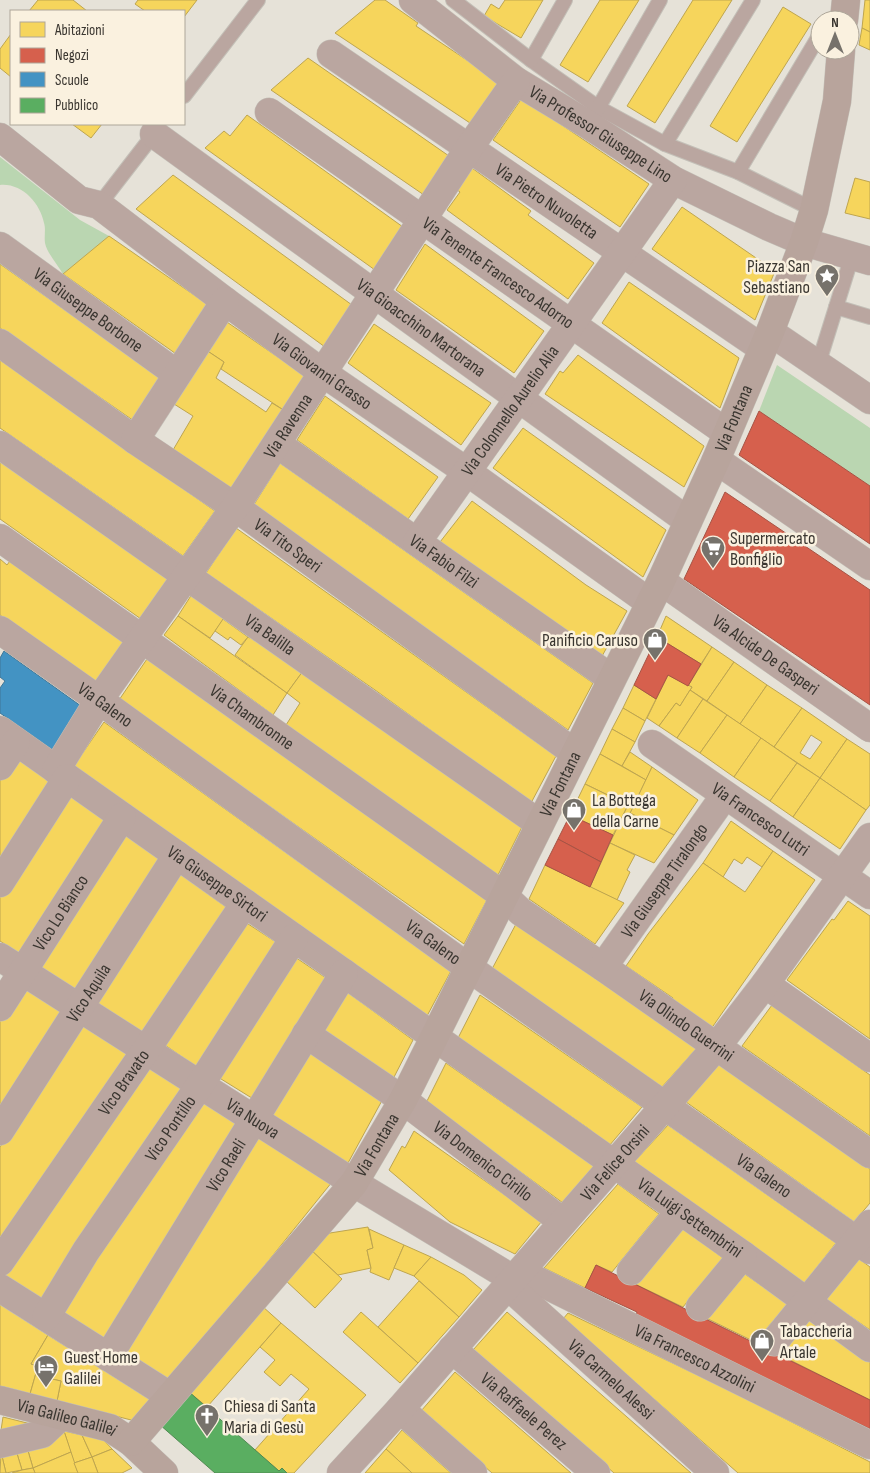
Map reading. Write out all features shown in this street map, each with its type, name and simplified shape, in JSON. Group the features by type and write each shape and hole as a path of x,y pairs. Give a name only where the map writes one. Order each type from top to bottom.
{"street":[{"name":"Via Professor Giuseppe Lino","path":"413,0 459,9 524,70 593,116 673,180 804,242 861,258"},
{"name":"Via Pietro Nuvoletta","path":"331,54 622,252 766,340 818,365 870,400"},
{"name":"Via Fontana","path":"131,1442 354,1183 404,1100 655,592 716,460 766,340 804,242 814,210 837,101 832,60"},
{"name":"Via Ravenna","path":"0,883 62,774 99,700 235,507 469,148 524,70"},
{"name":"Via Tenente Francesco Adorno","path":"269,112 727,433"},
{"name":"Via Gioacchino Martorana","path":"158,129 374,294 688,520"},
{"name":"Via Giovanni Grasso","path":"0,137 79,200 99,205 224,301 466,472 655,592"},
{"name":"Via Colonnello Aurelio Alia","path":"417,542 673,180"},
{"name":"Via Giuseppe Borbone","path":"0,246 177,374"},
{"path":"135,440 224,301"},
{"name":"Via Tito Speri","path":"0,343 135,440 235,507 575,754"},
{"name":"Via Fabio Filzi","path":"277,444 611,678"},
{"name":"Via Balilla","path":"0,445 540,824"},
{"path":"716,460 870,566"},
{"name":"Via Chambronne","path":"0,538 504,896"},
{"name":"Via Alcide De Gasperi","path":"655,592 870,728"},
{"name":"Via Galeno","path":"0,630 468,968 666,1106 865,1238"},
{"path":"0,766 8,736"},
{"name":"Via Giuseppe Sirtori","path":"8,736 434,1037"},
{"name":"Via Francesco Lutri","path":"652,744 870,895"},
{"name":"Via Giuseppe Tiralongo","path":"603,967 725,795"},
{"name":"Vico Lo Bianco","path":"0,1007 122,816"},
{"name":"Via Felice Orsini","path":"341,1473 718,1046 765,984 870,837"},
{"name":"Vico Aquila","path":"0,1131 177,855"},
{"name":"Via Olindo Guerrini","path":"504,896 521,912 718,1046 870,1154"},
{"name":"Vico Bravato","path":"0,1262 146,1050 244,903"},
{"name":"Vico Pontillo","path":"46,1318 86,1251 200,1084 294,938"},
{"name":"Via Nuova","path":"0,957 354,1183 513,1279"},
{"name":"Vico Raeli","path":"108,1357 344,973"},
{"path":"765,984 870,1058"},
{"name":"Via Domenico Cirillo","path":"306,1034 404,1100 563,1222"},
{"name":"Via Luigi Settembrini","path":"434,1037 743,1255 870,1348"},
{"path":"631,1271 680,1211"},
{"path":"774,1342 806,1301 865,1238"},
{"path":"700,1306 743,1255"},
{"name":"Via Francesco Azzolini","path":"513,1279 870,1445"},
{"name":"Via Carmelo Alessi","path":"513,1279 716,1473"},
{"path":"0,1288 170,1396"},
{"name":"Via Raffaele Perez","path":"452,1349 596,1473"},
{"name":"Via Galileo Galilei","path":"0,1400 110,1428 131,1442 164,1473"},
{"path":"400,1408 473,1473"},
{"path":"0,1444 42,1434 61,1416"}],"lane":[{"path":"185,95 258,0"},
{"path":"524,70 565,0"},
{"path":"660,0 593,116 738,172 814,210"},
{"path":"665,144 753,0"},
{"path":"738,172 818,60"},
{"path":"99,205 158,129"},
{"path":"818,365 836,307 861,258"},
{"path":"836,307 870,317"}],"green space":[{"path":"0,157 80,220 109,236 63,274 46,247 45,228 39,208 23,191 16,187 0,185"},
{"path":"777,365 870,428 870,486 759,411"}],"building: Abitazioni":[{"path":"38,0 73,0 86,10 30,10"},
{"path":"138,0 197,0 185,16 185,10 144,10 135,4"},
{"path":"375,0 385,0 418,23 416,26 501,83 473,125 335,33"},
{"path":"505,0 543,0 521,38 484,16 491,4 499,9"},
{"path":"600,0 639,0 588,82 560,65"},
{"path":"693,0 732,0 655,123 627,106"},
{"path":"865,0 870,0 870,32 862,28"},
{"path":"783,7 810,23 737,142 710,126"},
{"path":"862,28 870,32 870,50 860,45"},
{"path":"10,35 10,76 0,68 0,49"},
{"path":"308,58 449,156 424,195 271,90"},
{"path":"522,98 649,184 620,227 493,140"},
{"path":"247,115 403,227 375,270 205,148 224,131 230,136"},
{"path":"73,125 101,125 91,138"},
{"path":"472,168 531,211 528,215 594,263 568,299 447,210 460,192 456,189"},
{"path":"173,175 352,305 325,347 136,209"},
{"path":"855,178 870,182 870,219 845,213"},
{"path":"682,207 775,271 755,320 652,249"},
{"path":"109,236 210,306 179,356 63,274"},
{"path":"425,244 544,331 514,373 396,290"},
{"path":"0,264 164,380 134,421 0,328"},
{"path":"629,282 739,358 720,408 602,323"},
{"path":"224,320 307,377 285,411 221,369 224,362 206,350"},
{"path":"374,324 491,403 461,445 348,363"},
{"path":"206,350 224,362 216,378 266,412 272,403 285,411 230,490 173,450 193,416 174,404"},
{"path":"578,355 704,446 684,487 545,394 560,371 563,373"},
{"path":"0,360 215,511 183,556 0,428"},
{"path":"325,396 438,477 408,519 297,440"},
{"path":"523,428 666,530 643,577 493,468"},
{"path":"0,459 170,577 141,619 0,519"},
{"path":"280,463 593,683 568,730 253,506"},
{"path":"472,501 586,585 627,611 601,658 440,542"},
{"path":"236,528 556,756 531,803 375,690 206,573"},
{"path":"0,559 7,565 10,561 125,642 95,683 0,615"},
{"path":"192,594 225,617 210,638 178,616"},
{"path":"178,616 287,693 273,715 164,635"},
{"path":"666,616 712,647 701,664 657,637"},
{"path":"223,619 248,637 241,645 230,637 228,640 215,631"},
{"path":"252,635 303,671 287,693 235,655 248,637 250,638"},
{"path":"712,647 734,662 707,701 690,690 692,687 688,686"},
{"path":"147,659 488,898 464,944 119,700"},
{"path":"734,662 767,685 740,724 707,701"},
{"path":"303,671 522,827 498,875 286,725 300,703 287,693"},
{"path":"668,675 692,687 680,706 676,703 659,726 647,718"},
{"path":"634,685 656,699 645,721 623,708"},
{"path":"767,685 802,708 774,747 740,724"},
{"path":"690,690 703,699 677,738 659,726 676,703 680,706"},
{"path":"703,699 727,715 700,753 677,738"},
{"path":"623,708 645,721 635,742 612,729"},
{"path":"802,708 847,739 820,778 774,747","holes":["811,735 822,742 810,759 800,753"]},
{"path":"727,715 761,738 734,777 700,753"},
{"path":"104,722 451,971 427,1016 73,767"},
{"path":"612,729 635,742 622,766 600,754"},
{"path":"761,738 797,763 770,801 734,777"},
{"path":"847,739 870,754 870,805 866,810 820,778"},
{"path":"630,752 652,767 646,780 622,766"},
{"path":"600,754 646,780 633,807 585,784"},
{"path":"16,757 53,782 0,864 0,781"},
{"path":"797,763 820,778 793,817 770,801"},
{"path":"652,767 698,800 674,835 630,813"},
{"path":"820,778 866,810 840,849 793,817"},
{"path":"585,784 628,805 613,835 570,815"},
{"path":"67,792 110,824 23,956 0,941 0,894"},
{"path":"628,805 633,807 630,813 674,835 654,863 610,843"},
{"path":"731,821 773,851 762,867 747,857 742,864 734,859 723,877 703,863"},
{"path":"122,831 162,859 78,992 36,965"},
{"path":"610,843 635,855 627,870 630,872 617,900 590,887"},
{"path":"773,851 815,880 711,1029 671,1001 673,998 626,966 648,934 703,863 745,892"},
{"path":"545,865 624,903 595,944 529,899"},
{"path":"175,870 229,909 146,1035 93,1000"},
{"path":"848,901 870,916 870,1039 787,980 832,919 834,920"},
{"path":"242,920 279,944 198,1068 162,1043"},
{"path":"516,924 697,1048 662,1087 492,969"},
{"path":"292,955 329,980 255,1100 213,1074"},
{"path":"23,986 66,1013 0,1115 0,1021"},
{"path":"343,989 413,1040 392,1081 316,1032"},
{"path":"480,995 642,1107 609,1146 589,1129 458,1038"},
{"path":"772,1005 870,1075 870,1136 742,1046"},
{"path":"80,1022 131,1054 0,1249 0,1147"},
{"path":"309,1046 385,1095 348,1163 266,1111"},
{"path":"145,1063 188,1092 44,1304 1,1274"},
{"path":"446,1063 594,1166 563,1203 426,1103"},
{"path":"720,1063 870,1169 870,1203 854,1222 686,1102"},
{"path":"198,1098 240,1124 105,1343 58,1314"},
{"path":"668,1125 836,1243 804,1284 634,1162"},
{"path":"414,1131 542,1221 515,1254 450,1222 389,1170 402,1146 405,1148"},
{"path":"254,1132 332,1182 170,1383 121,1352"},
{"path":"618,1184 659,1214 612,1272 596,1265 585,1288 544,1268"},
{"path":"368,1227 373,1248 367,1250 371,1268 338,1275 310,1249 330,1233"},
{"path":"681,1227 723,1258 683,1307 635,1284"},
{"path":"369,1229 404,1245 389,1280 370,1272 371,1268 367,1250 373,1248"},
{"path":"404,1245 431,1257 414,1276 394,1268"},
{"path":"310,1249 342,1279 315,1308 284,1279"},
{"path":"431,1257 464,1275 482,1290 459,1317 414,1276"},
{"path":"858,1258 870,1267 870,1330 825,1299"},
{"path":"742,1272 788,1304 755,1342 706,1318"},
{"path":"419,1281 459,1317 418,1363 378,1327"},
{"path":"0,1304 48,1335 31,1364 38,1366 30,1394 0,1386"},
{"path":"262,1306 281,1323 207,1407 188,1391"},
{"path":"361,1312 418,1363 400,1383 343,1332"},
{"path":"507,1312 691,1473 614,1473 473,1350"},
{"path":"568,1313 729,1390 870,1462 870,1473 738,1473 563,1319"},
{"path":"807,1318 870,1362 870,1400 782,1356"},
{"path":"281,1323 366,1395 294,1473 287,1473 282,1468 279,1471 255,1450 309,1389 291,1374 280,1386 264,1372 275,1360 260,1347"},
{"path":"48,1335 151,1400 135,1421 57,1401 61,1381 52,1379 54,1370 31,1364"},
{"name":"Guest Home Galilei","path":"38,1366 54,1370 52,1379 61,1381 57,1401 30,1394"},
{"path":"455,1372 571,1473 492,1473 421,1411"},
{"path":"3,1417 39,1426 0,1437"},
{"path":"402,1430 451,1473 412,1473 386,1449"},
{"path":"64,1431 82,1435 92,1457 74,1463"},
{"path":"64,1431 71,1452 33,1468 26,1444"},
{"path":"82,1435 102,1438 112,1449 92,1457"},
{"path":"26,1444 33,1468 22,1470 15,1447"},
{"path":"15,1447 22,1470 6,1473 1,1452"},
{"path":"112,1449 132,1468 122,1473 98,1473 92,1457"},
{"path":"386,1449 412,1473 365,1473"},
{"path":"1,1452 6,1473 0,1473"},
{"path":"71,1452 78,1473 35,1473 33,1468"},
{"path":"92,1457 98,1473 78,1473 74,1463"},
{"path":"33,1468 35,1473 12,1473 22,1470"}],"building: Negozi":[{"path":"759,411 870,486 870,544 739,455"},
{"path":"725,492 870,590 870,705 684,579"},
{"path":"657,637 701,664 688,686 668,675 656,699 634,685"},
{"path":"570,815 613,835 601,862 558,839"},
{"path":"558,839 601,862 590,887 545,865"},
{"path":"596,1265 870,1400 870,1429 636,1315 637,1312 585,1288"}],"building: Scuole":[{"path":"4,651 81,706 67,725 71,729 54,751 0,713 0,688 5,681 0,677 0,658"}],"building: Pubblico":[{"name":"Chiesa di Santa Maria di Gesù","path":"188,1391 279,1471 282,1468 287,1473 215,1473 159,1424"}],"place":[{"name":"Piazza San Sebastiano","path":"827,297"},
{"name":"Supermercato Bonfiglio","path":"713,569"},
{"name":"Panificio Caruso","path":"655,661"},
{"name":"La Bottega della Carne","path":"574,831"},
{"name":"Tabaccheria Artale","path":"762,1362"},
{"name":"Guest Home Galilei","path":"46,1388"},
{"name":"Chiesa di Santa Maria di Gesù","path":"207,1437"}]}
